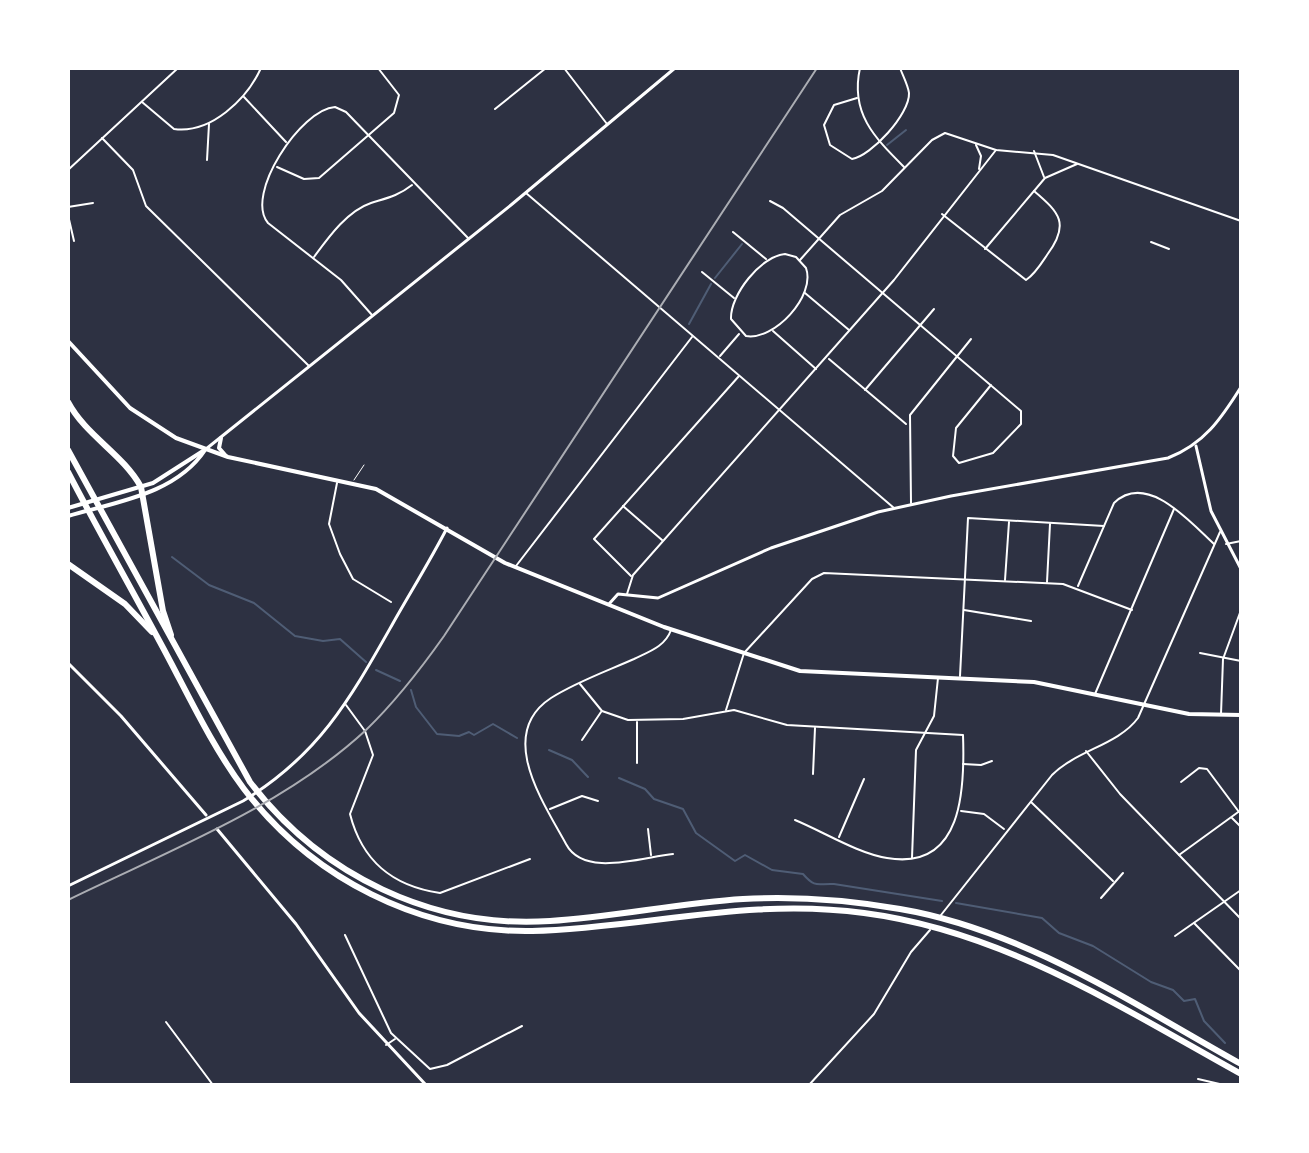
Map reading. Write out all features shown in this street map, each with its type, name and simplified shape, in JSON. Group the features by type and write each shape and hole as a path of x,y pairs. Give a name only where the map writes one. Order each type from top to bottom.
{"highway":[{"path":"68,402 83,426 132,473 142,491 163,611 184,666"},
{"path":"68,450 250,782 295,844 346,881 405,909 464,926 549,930 723,909 779,907 861,912 920,922 1055,972 1241,1074"},
{"path":"68,472 242,786 313,848 374,887 421,906 478,919 552,921 774,898 853,902 927,915 1055,961 1241,1064"},
{"path":"68,564 125,604 164,649"}],"main road":[{"path":"68,341 141,418 205,450 384,492 505,563 657,624 744,653 810,673 1034,682 1189,714 1241,715"},
{"path":"221,438 219,448 228,457"},
{"path":"68,516 142,491 205,450"},
{"path":"68,508 142,491"}],"street":[{"path":"68,170 178,68"},
{"path":"142,102 174,129 208,123 244,96 261,68"},
{"path":"275,166 304,179 319,178 394,113 399,103 396,89 378,68"},
{"path":"495,109 546,68"},
{"path":"564,68 607,125"},
{"path":"205,450 526,193 675,68"},
{"path":"860,68 857,98 865,125 904,168"},
{"path":"857,98 838,102 827,113 824,125 828,142 839,152 855,159 898,122 906,106 909,93 900,68"},
{"path":"244,96 287,142"},
{"path":"372,316 347,285 268,223 261,212 261,199 287,142 320,111 331,106 346,112 413,185 469,239"},
{"path":"207,160 211,140 208,123"},
{"path":"800,260 840,215 875,196 940,135 955,134 996,150 1034,151 1241,221"},
{"path":"102,138 133,170 146,206 310,367"},
{"path":"975,144 981,156 979,170"},
{"path":"627,595 632,577 883,293 942,214 996,150"},
{"path":"1034,151 1045,178"},
{"path":"985,249 1045,178 1078,164"},
{"path":"314,257 333,232 356,212 370,203 396,196 413,185"},
{"path":"942,214 1023,280 1030,277 1060,233 1057,213 1034,191"},
{"path":"526,193 894,508"},
{"path":"770,201 819,238 1001,393 1021,411 1022,423 993,453 959,463 953,456 953,433 991,385"},
{"path":"68,207 93,203"},
{"path":"68,215 74,241"},
{"path":"733,232 767,260"},
{"path":"1151,242 1169,249"},
{"path":"785,254 800,260 809,277 805,292 772,331 758,337 740,333 731,319 735,299 767,260 785,254"},
{"path":"702,272 735,299"},
{"path":"805,292 850,331"},
{"path":"865,390 934,309"},
{"path":"772,331 817,370"},
{"path":"718,357 740,333"},
{"path":"516,567 693,335"},
{"path":"911,505 907,425 915,405 971,339"},
{"path":"828,357 907,425"},
{"path":"632,577 594,539 739,375"},
{"path":"609,604 615,595 658,598 771,548 894,508 1157,461 1196,444 1216,425 1241,387"},
{"path":"1196,444 1220,532 1241,569"},
{"path":"338,480 330,520 331,534 353,579 391,602"},
{"path":"1078,587 1114,503 1127,496 1154,496 1174,508 1214,544"},
{"path":"623,506 663,541"},
{"path":"1095,694 1174,508"},
{"path":"959,679 969,518 1104,526"},
{"path":"1005,581 1009,520"},
{"path":"1047,583 1050,523"},
{"path":"68,886 243,801 328,730 346,705 447,528"},
{"path":"809,1085 874,1014 911,952 1005,830 1060,767 1086,750 1123,733 1145,705 1220,532"},
{"path":"1226,544 1241,541"},
{"path":"726,710 744,653 819,575 1047,583 1078,587 1132,610"},
{"path":"962,610 1031,621"},
{"path":"1221,715 1223,659 1241,610"},
{"path":"671,629 656,648 544,703 534,714 525,735 525,759 570,851 584,861 603,862 673,854"},
{"path":"1200,653 1241,661"},
{"path":"68,663 121,716 206,815"},
{"path":"912,859 916,750 934,716 938,678"},
{"path":"580,684 602,711 637,720 683,719 726,710 741,711 787,725 925,731 963,736 960,811 956,822 933,853 925,858 883,857 795,820"},
{"path":"346,705 365,731 373,755 350,807 350,818 379,870 440,893 530,859"},
{"path":"582,740 602,711"},
{"path":"637,720 637,763"},
{"path":"813,774 815,727"},
{"path":"1086,750 1120,794 1241,919"},
{"path":"962,764 981,765 992,761"},
{"path":"1178,856 1240,811 1207,769 1199,768 1181,782"},
{"path":"839,838 864,779"},
{"path":"549,810 582,796 598,801"},
{"path":"1030,801 1113,881"},
{"path":"960,811 984,814 1005,830"},
{"path":"1232,817 1241,827"},
{"path":"217,829 296,924 351,1003 386,1045 426,1085"},
{"path":"648,829 651,856"},
{"path":"1101,898 1123,873"},
{"path":"1175,936 1241,890"},
{"path":"1194,923 1241,971"},
{"path":"345,935 395,1038 429,1068 435,1069 522,1026"},
{"path":"166,1022 213,1085"},
{"path":"386,1045 395,1038"},
{"path":"1198,1079 1224,1085"}],"lane":[{"path":"353,483 364,465"}],"waterway":[{"path":"887,145 906,130"},
{"path":"715,278 742,244"},
{"path":"689,324 711,284"},
{"path":"172,557 209,585 254,603 295,636 323,641 340,639 366,662"},
{"path":"376,670 400,681"},
{"path":"411,690 416,707 437,734 459,736 469,732 474,735 493,724 517,738"},
{"path":"549,750 572,760 588,777"},
{"path":"619,778 645,789 654,799 683,809 696,833 735,861 745,855 772,870 803,874 817,884 942,901"},
{"path":"956,903 1042,918 1059,933 1093,946 1151,982 1173,990 1184,1001 1195,999 1204,1021 1225,1043"}],"railway":[{"path":"68,900 262,805 333,757 387,708 444,636 817,68"}]}
